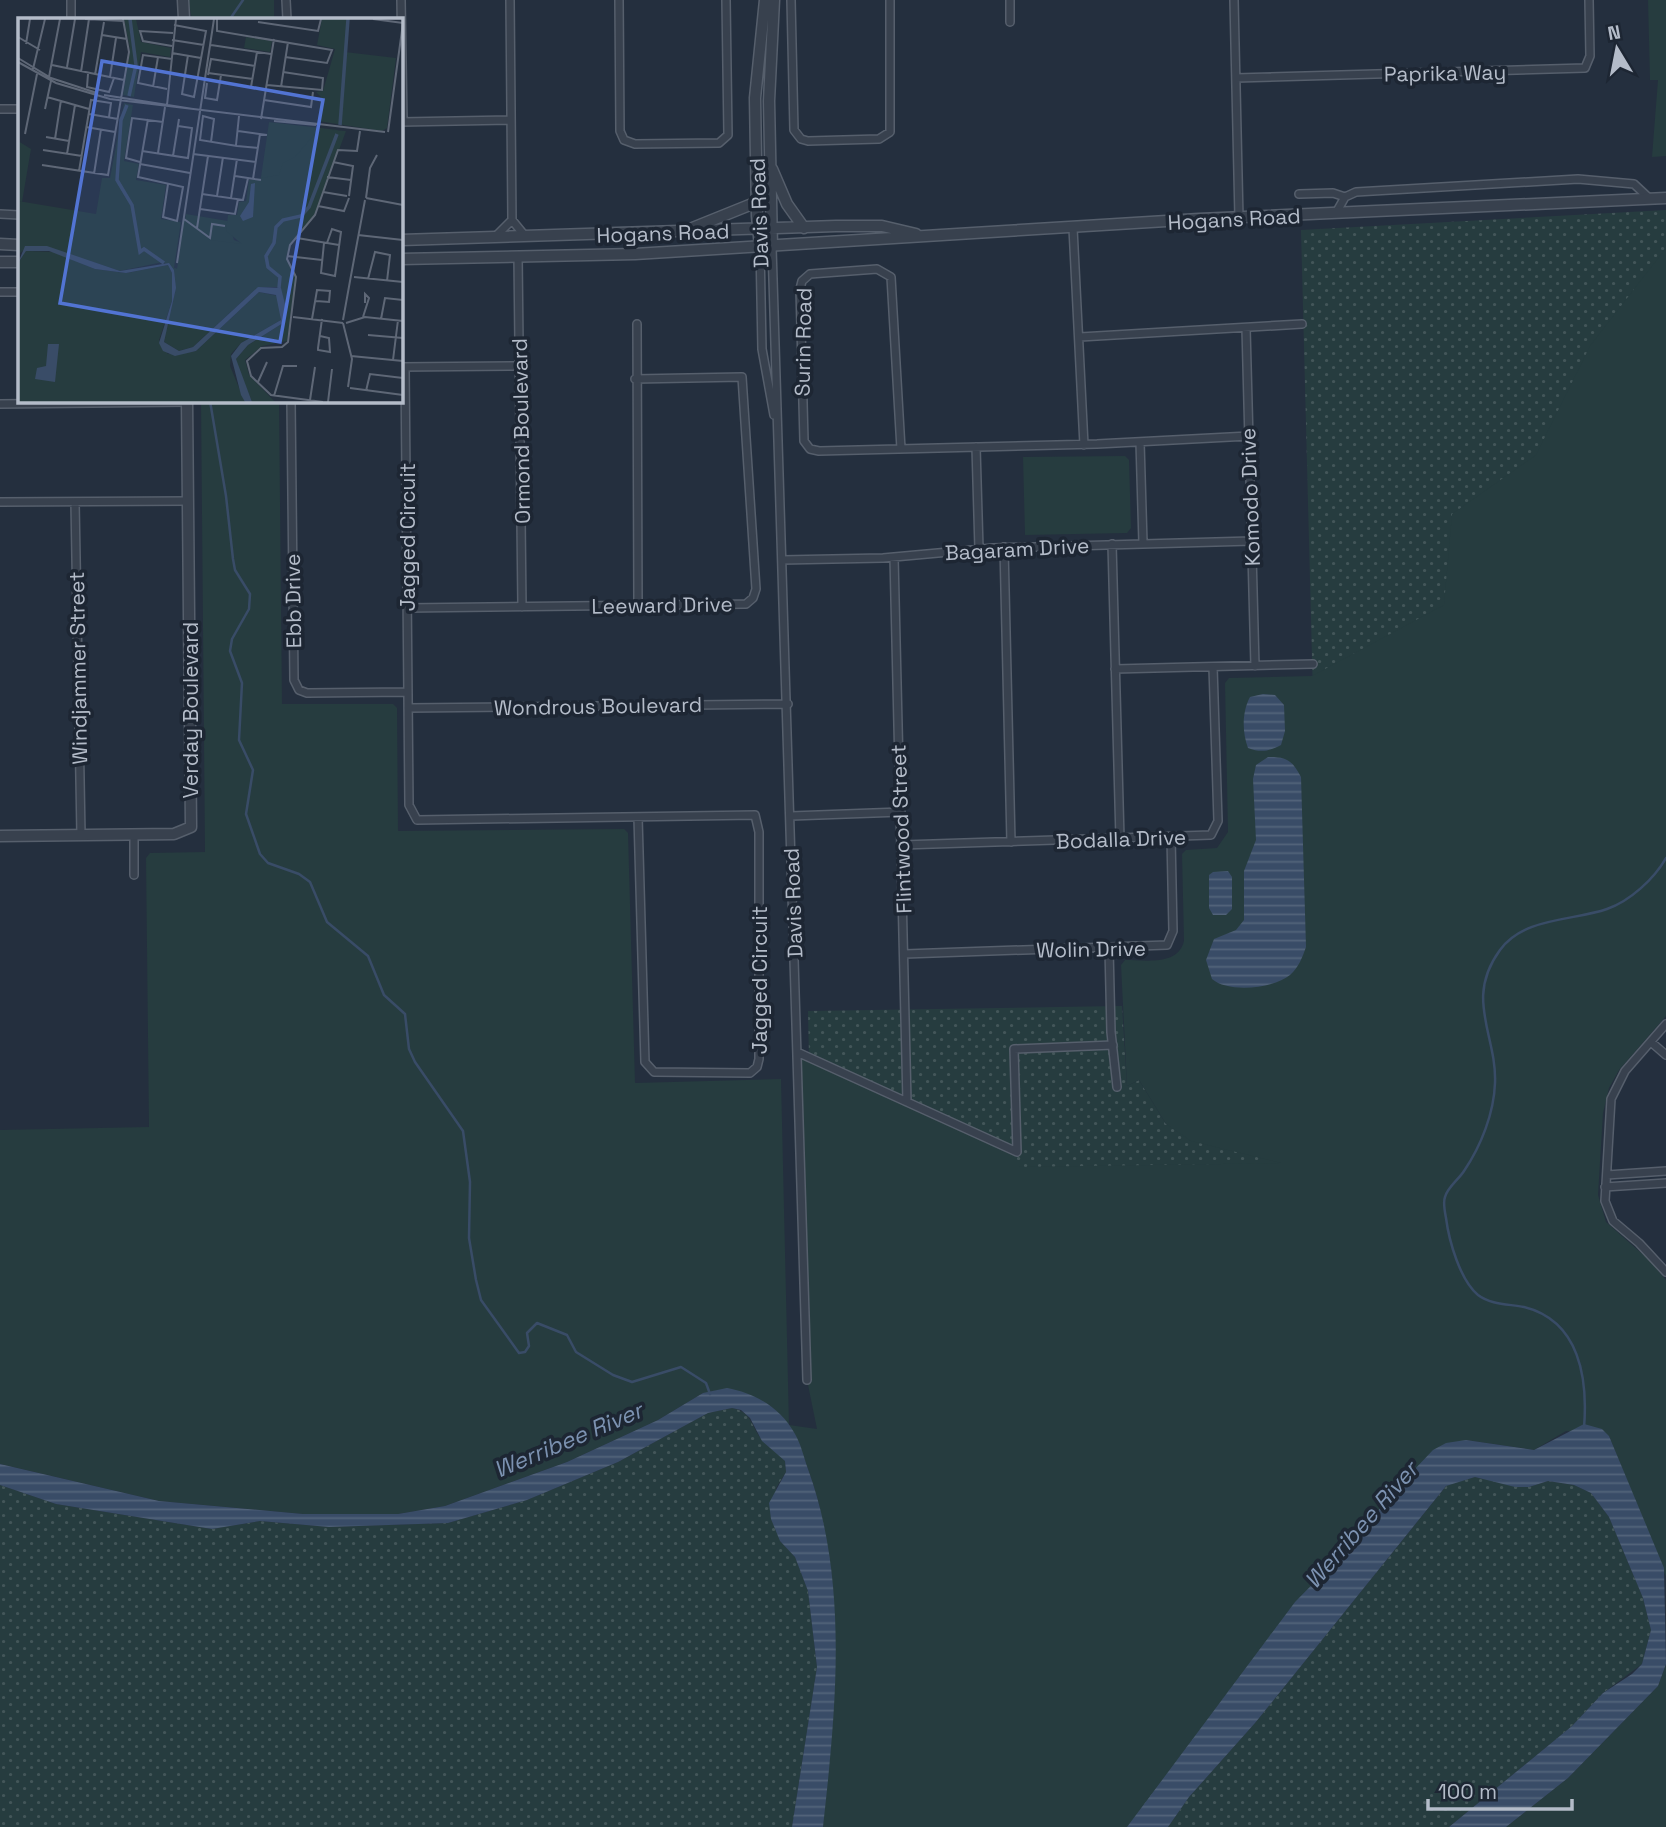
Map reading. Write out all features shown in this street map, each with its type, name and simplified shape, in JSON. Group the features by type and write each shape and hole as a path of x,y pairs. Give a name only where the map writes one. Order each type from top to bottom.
{"street":[{"path":"71,0 71,18"},
{"path":"183,0 184,18"},
{"path":"286,0 287,18"},
{"path":"401,0 401,18"},
{"path":"510,0 512,219 520,233 527,237"},
{"path":"619,0 620,131 624,140 635,144 715,143 726,138 729,132 726,0"},
{"name":"Davis Road","path":"765,0 756,81 757,202 762,349 776,426"},
{"name":"Davis Road","path":"774,0 769,101 770,229 788,704 807,1380"},
{"path":"791,0 795,133 808,141 879,139 888,135 892,124 890,0"},
{"path":"1010,0 1010,22"},
{"path":"1234,0 1239,218"},
{"name":"Paprika Way","path":"1236,78 1585,68 1590,56 1589,0"},
{"path":"0,109 18,108"},
{"path":"402,122 511,120"},
{"path":"770,165 787,204 804,228"},
{"path":"1335,214 1345,197 1361,191 1578,179 1634,184 1650,199"},
{"path":"1299,194 1333,192 1345,197"},
{"name":"Hogans Road","path":"402,259 772,247 1239,218 1666,198"},
{"path":"683,231 727,217 757,202"},
{"path":"0,214 18,215"},
{"path":"494,238 512,219"},
{"name":"Hogans Road","path":"402,240 882,226 923,236"},
{"path":"1073,228 1084,445"},
{"path":"0,244 18,245"},
{"name":"Ormond Boulevard","path":"518,256 522,607"},
{"path":"0,262 18,262"},
{"name":"Surin Road","path":"901,449 891,277 877,269 810,274 802,281 800,289 805,444 819,452 1084,445 1249,436"},
{"path":"0,292 18,292"},
{"path":"637,324 635,379 638,606"},
{"path":"1080,337 1303,324"},
{"name":"Komodo Drive","path":"1246,328 1255,666"},
{"path":"403,367 519,366"},
{"name":"Jagged Circuit","path":"403,367 409,805 417,820 755,815 759,832 759,1059 757,1067 750,1073 654,1072 645,1062 638,817"},
{"name":"Leeward Drive","path":"407,608 746,604 753,598 756,589 741,377 635,379"},
{"path":"0,404 187,402"},
{"name":"Verday Boulevard","path":"0,836 174,834 191,827 187,402"},
{"name":"Ebb Drive","path":"291,402 295,680 299,690 307,693 408,692"},
{"path":"1140,442 1143,543"},
{"path":"976,447 979,549"},
{"path":"0,502 188,501"},
{"name":"Windjammer Street","path":"75,502 81,835"},
{"name":"Bagaram Drive","path":"782,560 894,557 1003,547 1252,541"},
{"path":"1112,544 1120,839"},
{"path":"1003,547 1011,842"},
{"name":"Flintwood Street","path":"894,557 907,1102"},
{"path":"1115,669 1313,664"},
{"name":"Bodalla Drive","path":"902,845 1207,836 1214,833 1217,826 1213,667"},
{"name":"Wondrous Boulevard","path":"408,708 788,704"},
{"path":"791,816 901,812"},
{"path":"134,834 134,875"},
{"name":"Wolin Drive","path":"905,954 1159,947 1170,942 1173,931 1171,837"},
{"path":"1110,948 1117,1087"},
{"path":"1666,1024 1625,1071 1611,1099 1605,1187 1605,1207 1609,1217 1666,1272"},
{"path":"1651,1042 1666,1055"},
{"path":"797,1052 1017,1152 1014,1049 1113,1045"},
{"path":"1607,1175 1666,1171"},
{"path":"1605,1187 1666,1183"}],"green space":[{"path":"188,0 274,0 274,18 192,18"},
{"path":"1648,0 1666,0 1666,156 1652,157 1658,80 1650,80"},
{"path":"1666,210 1666,858 1651,878 1634,892 1466,1440 1127,1827 823,1827 831,1739 817,1430 808,1011 1122,1006 1127,1086 1139,1080 1166,1124 1282,1163 1325,1162 1301,230"},
{"path":"1666,248 1666,1016 1619,1070 1609,1088 1603,1113 1598,1195 1606,1222 1648,1259 1666,1280 1666,1577 1609,1436 1566,1431 1534,1450 1466,1440 1425,1458 1352,1544 1295,1602 1127,1827 823,1827 834,1692 834,1601 829,1556 821,1512 799,1445 787,1423 769,1407 703,1393 658,1420 567,1462 445,1506 398,1514 303,1514 159,1501 0,1464 0,1130 149,1127 146,858 150,853 205,852 201,402 279,402 282,704 393,704 397,708 398,831 624,829 628,833 635,1083 781,1079 789,1425 817,1429 807,1380 797,1052 1017,1152 1017,1167 1281,1163 1191,1141 1166,1124 1139,1080 1127,1086 1121,965 1125,960 1151,961 1168,958 1181,949 1184,941 1182,854 1186,850 1217,848 1228,832 1225,683 1229,678 1312,676 1444,605 1452,514 1536,455 1590,346"},
{"path":"1125,456 1129,460 1131,528 1127,533 1025,535 1023,457"},
{"path":"732,1408 748,1417 763,1441 785,1461 786,1472 776,1488 780,1541 795,1557 808,1591 817,1667 792,1827 0,1827 0,1485 56,1504 212,1529 260,1521 329,1527 448,1523 527,1500 618,1462 708,1413"},
{"path":"1475,1477 1529,1487 1548,1481 1574,1485 1591,1493 1609,1517 1643,1598 1651,1630 1642,1664 1603,1693 1572,1726 1449,1827 1168,1827 1189,1797 1255,1723 1447,1485"},
{"path":"1666,1664 1666,1827 1506,1827 1568,1778 1658,1686"}],"water":[{"path":"1275,695 1284,705 1285,731 1281,745 1261,751 1248,748 1244,722 1250,697"},
{"path":"1268,757 1288,761 1301,777 1306,947 1296,969 1282,980 1273,984 1239,988 1212,979 1206,960 1214,939 1236,930 1244,920 1244,871 1256,840 1253,779 1256,765"},
{"path":"1228,871 1232,877 1232,909 1226,915 1213,915 1209,908 1209,875 1213,872"},
{"path":"727,1388 766,1403 789,1425 801,1447 821,1512 829,1556 836,1646 832,1737 823,1827 792,1827 817,1667 808,1591 795,1557 780,1541 771,1519 769,1503 786,1472 785,1461 762,1441 750,1418 741,1410 732,1408 708,1413 618,1462 527,1500 448,1523 329,1527 260,1521 212,1529 56,1504 0,1485 0,1464 159,1501 303,1514 398,1514 445,1506 567,1462 658,1420 703,1393"},
{"path":"1584,1424 1602,1429 1609,1436 1664,1568 1666,1664 1658,1686 1568,1778 1506,1827 1449,1827 1572,1726 1603,1693 1632,1674 1642,1664 1651,1630 1643,1598 1609,1517 1591,1493 1574,1485 1548,1481 1529,1487 1515,1487 1475,1477 1446,1486 1255,1723 1189,1797 1168,1827 1127,1827 1295,1602 1352,1544 1392,1493 1433,1450 1446,1443 1466,1440 1534,1450"}],"waterway":[{"path":"231,18 243,0"},
{"path":"210,402 235,570 250,594 249,609 232,639 230,651 242,683 239,740 253,770 246,814 260,854 268,863 299,874 310,882 327,922 368,956 384,995 405,1014 409,1049 415,1062 463,1131 470,1182 469,1238 481,1300 519,1353 525,1352 529,1346 527,1333 537,1323 567,1335 576,1352 613,1375 632,1382 681,1367 706,1383 710,1394"},
{"path":"1584,1428 1582,1372 1569,1339 1558,1325 1543,1314 1524,1307 1489,1301 1478,1295 1466,1280 1453,1249 1444,1199 1476,1151 1492,1106 1494,1066 1483,1001 1484,985 1500,950 1522,931 1594,913 1624,901 1655,874 1666,858"}],"water label":[{"name":"Werribee River","path":"568,1440"},
{"name":"Werribee River","path":"1361,1525"}]}
